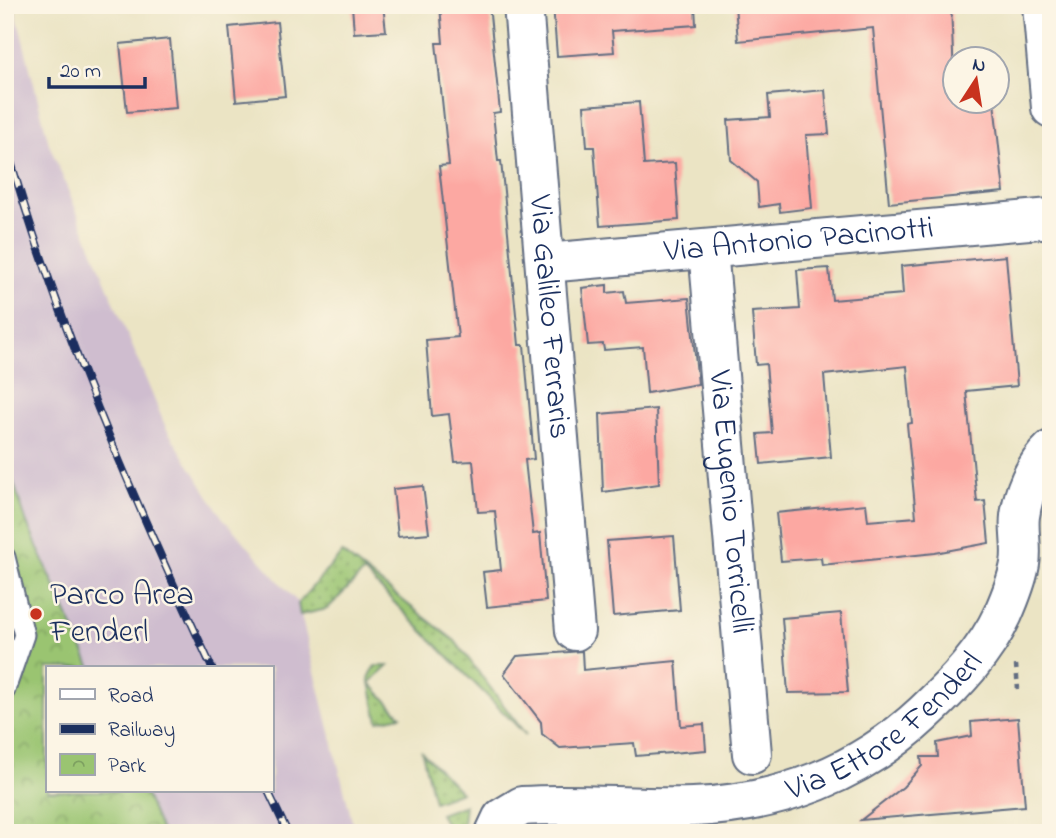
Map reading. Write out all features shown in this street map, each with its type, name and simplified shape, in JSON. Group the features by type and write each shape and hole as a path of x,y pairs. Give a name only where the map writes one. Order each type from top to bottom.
{"street":[{"name":"Via Galileo Ferraris","path":"523,5 575,631"},
{"path":"1042,5 1051,108"},
{"name":"Via Antonio Pacinotti","path":"546,262 1051,218"},
{"name":"Via Eugenio Torricelli","path":"708,249 752,754"},
{"name":"Via Ettore Fenderl","path":"495,833 502,818 523,806 693,807 739,803 811,786 876,751 900,734 948,691 991,636 1007,605 1021,562 1020,516 1028,489 1036,467 1051,450"}],"lane":[{"path":"5,557 24,635 5,690"}],"path":[{"path":"1016,657 1018,689"}],"shaded area":[{"path":"5,5 14,5 49,144 166,428 222,517 298,603 355,833 162,833 144,792 273,792 273,666 90,666 26,521 5,455"}],"green space":[{"name":"Parco Area Fenderl","path":"5,456 26,521 90,666 46,666 46,792 144,792 162,833 5,833"},
{"path":"342,553 455,641 526,735 364,572 327,609 300,615 298,603"},
{"path":"375,666 388,666 370,683 369,678"},
{"path":"370,683 401,716 378,721"},
{"path":"422,752 461,792 434,802"},
{"path":"465,805 462,833 451,833 440,814"}],"building":[{"path":"352,5 383,5 386,31 354,33"},
{"path":"440,5 489,5 500,112 493,113 498,161 501,161 519,345 524,345 534,459 525,460 533,534 540,533 546,601 487,607 483,572 501,570 495,511 478,512 473,461 455,462 449,414 432,416 426,340 458,337 439,166 449,165 436,43 443,43"},
{"path":"553,5 695,5 696,25 612,31 614,52 557,56"},
{"path":"735,5 951,5 953,46 940,46 940,116 996,116 1004,192 889,203 873,28 738,41"},
{"path":"277,22 285,96 236,101 229,27"},
{"path":"170,39 176,108 127,112 120,44"},
{"path":"825,90 829,134 806,135 812,208 780,212 779,204 759,207 757,182 731,160 728,120 770,117 768,95"},
{"path":"639,102 644,165 675,163 679,220 600,226 594,147 587,147 584,106"},
{"path":"1006,256 1017,386 966,391 977,502 985,501 989,543 935,553 822,565 821,558 781,561 776,513 866,504 868,521 916,517 907,424 912,423 907,366 824,375 831,457 761,464 758,434 772,433 766,364 756,365 752,312 800,309 797,270 829,268 832,300 903,294 901,266"},
{"path":"607,285 607,293 624,291 626,303 689,298 698,384 647,393 643,347 604,350 603,344 588,345 582,288"},
{"path":"656,409 659,484 603,492 600,414"},
{"path":"423,486 429,533 398,536 393,489"},
{"path":"674,536 680,610 613,616 607,541"},
{"path":"841,613 848,692 788,693 782,618"},
{"path":"582,651 583,670 676,661 681,726 704,724 706,750 636,756 634,743 560,748 542,734 541,722 504,674 517,656"},
{"path":"1018,718 1025,806 861,820 903,787 922,766 921,757 938,757 937,743 972,736 971,722"}],"railway":[{"path":"5,141 72,343 125,474 211,666"},
{"path":"268,792 288,833"}],"place":[{"name":"Parco Area Fenderl","path":"36,614"}]}
